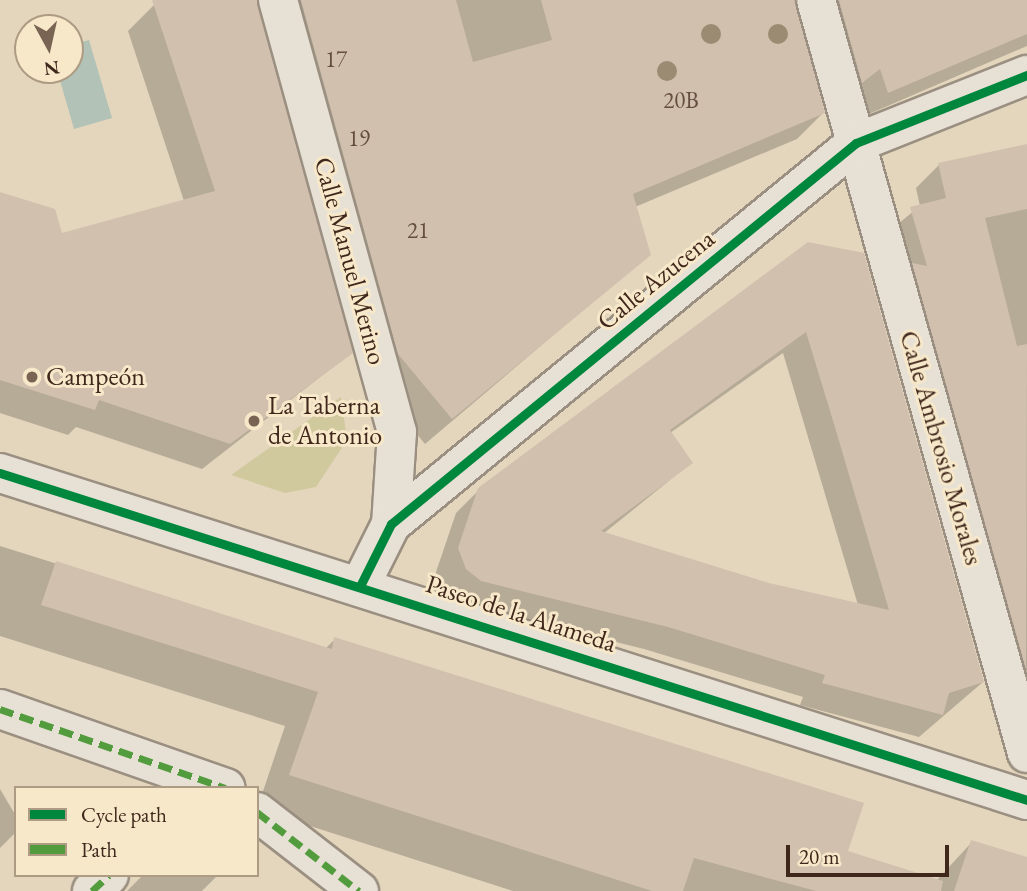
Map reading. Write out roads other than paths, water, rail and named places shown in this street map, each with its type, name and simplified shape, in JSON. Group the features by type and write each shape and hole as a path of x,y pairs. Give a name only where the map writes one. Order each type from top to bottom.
{"street":[{"name":"Calle Manuel Merino","path":"278,0 397,432 391,524"},
{"name":"Calle Ambrosio Morales","path":"817,0 1027,753"},
{"name":"Calle Azucena","path":"361,584 391,524 856,143 1027,75"},
{"name":"Paseo de la Alameda","path":"0,473 361,584 1027,800"},
{"path":"0,709 214,785"},
{"path":"259,814 349,888"},
{"path":"92,891 107,877"}],"place":[{"name":"Campeón","path":"32,377"},
{"name":"La Taberna de Antonio","path":"254,421"}]}
